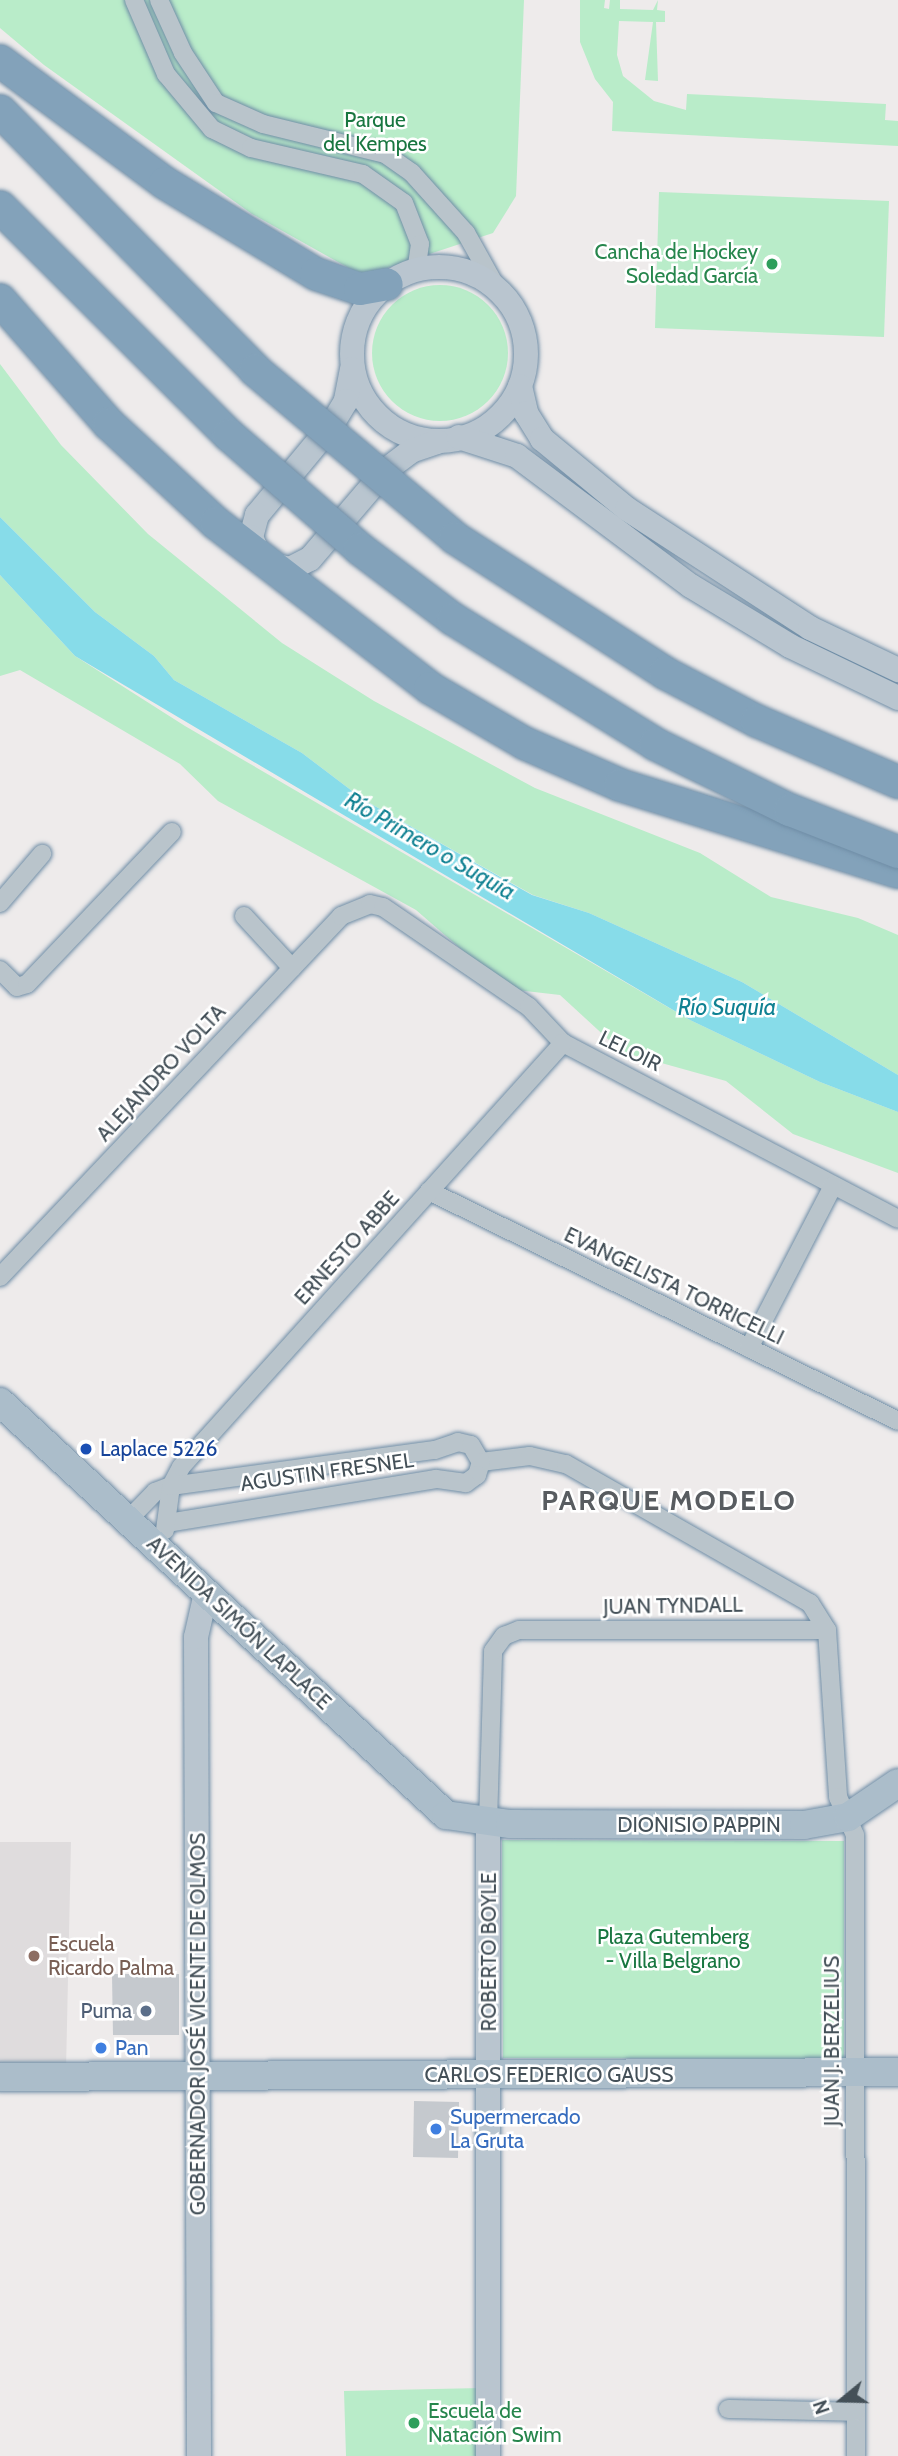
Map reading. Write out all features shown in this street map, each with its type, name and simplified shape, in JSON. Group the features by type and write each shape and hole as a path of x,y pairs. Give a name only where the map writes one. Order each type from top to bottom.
{"highway":[{"path":"0,61 126,157 227,222 331,281 360,289 387,284"},
{"path":"0,111 255,370 455,538 665,673 890,777"},
{"path":"0,207 229,435 359,548 453,619 655,744 790,810 898,852"},
{"path":"0,300 75,388 168,479 262,563 375,650 494,727 589,773 898,872"}],"main road":[{"name":"AVENIDA SIMÓN LAPLACE","path":"0,1402 128,1520 161,1534 206,1593 440,1810 465,1822 488,1823"},
{"name":"DIONISIO PAPPIN","path":"488,1823 804,1825 848,1817 898,1783"},
{"name":"CARLOS FEDERICO GAUSS","path":"0,2077 898,2072"}],"street":[{"path":"134,0 166,74 212,129 251,148 363,173 404,203 420,244 415,271"},
{"path":"159,0 183,54 216,103 263,124 385,154 412,173 466,233 521,325 526,346 520,386 526,413 542,439 627,509 810,628 898,670"},
{"path":"496,287 467,271 415,271 387,284 359,318 350,387 336,419 257,515 251,537 262,563 290,569 310,559 386,470 411,451 487,426 520,386"},
{"path":"352,364 362,397 379,418 415,438 452,438 517,456 691,586 790,646 898,698"},
{"path":"0,970 17,987 27,984 172,832"},
{"path":"0,903 42,854"},
{"name":"ALEJANDRO VOLTA","path":"0,1277 292,968 358,905"},
{"name":"LELOIR","path":"358,905 383,907 395,914 529,1007 562,1043 898,1219"},
{"path":"244,916 292,968"},
{"name":"ERNESTO ABBE","path":"161,1534 171,1486 181,1467 562,1043"},
{"path":"749,1348 833,1186"},
{"name":"EVANGELISTA TORRICELLI","path":"429,1191 898,1421"},
{"name":"AGUSTIN FRESNEL","path":"161,1534 436,1479 466,1483 477,1475 481,1462 471,1445 458,1442 435,1450 171,1486"},
{"path":"481,1462 530,1456 566,1464 792,1593 815,1608 827,1630"},
{"name":"ERNESTO ABBE","path":"128,1520 155,1492 171,1486"},
{"name":"GOBERNADOR JOSÉ VICENTE DE OLMOS","path":"199,2456 200,2077 196,1637 206,1593"},
{"path":"781,1628 799,1613 792,1593"},
{"name":"ROBERTO BOYLE","path":"488,2456 488,1823 493,1651 496,1643 519,1630"},
{"name":"JUAN TYNDALL","path":"519,1630 827,1630"},
{"name":"JUAN J. BERZELIUS","path":"827,1630 838,1797 855,1835 856,2456"},
{"path":"728,2409 856,2412"}],"shaded area":[{"name":"Escuela Ricardo Palma","path":"0,1842 71,1842 66,2070 0,2070"}],"green space":[{"name":"Parque del Kempes","path":"0,0 524,0 516,196 493,233 363,276 252,214 44,65 0,28"},
{"path":"580,0 605,0 604,8 609,9 610,0 620,0 620,9 653,10 658,0 657,10 665,11 665,22 656,22 658,81 645,80 653,22 619,21 617,55 623,76 654,101 686,110 687,94 886,104 885,120 898,121 898,146 612,131 613,102 595,79 580,42"},
{"name":"Cancha de Hockey Soledad García","path":"659,192 889,201 884,337 655,328"},
{"path":"440,285 466,290 488,305 503,327 508,353 503,379 488,401 466,416 440,421 414,416 392,401 377,379 372,353 377,327 392,305 414,290"},
{"path":"0,364 61,445 148,534 282,643 374,701 535,788 700,853 771,897 858,918 898,935 898,1075 742,982 589,913 533,895 364,800 302,753 174,680 154,656 95,612 0,517"},
{"path":"0,575 75,656 185,726 690,1020 820,1082 898,1112 898,1173 793,1134 726,1081 622,1052 560,995 507,989 416,910 218,801 180,764 20,670 0,676"},
{"name":"Plaza Gutemberg - Villa Belgrano","path":"502,1840 844,1841 844,2059 503,2058"},
{"name":"Escuela de Natación Swim","path":"481,2388 483,2456 346,2456 344,2391"}],"water":[{"name":"Río Suquía","path":"0,517 95,612 154,656 174,680 302,753 364,800 532,895 589,913 742,982 898,1075 898,1112 820,1082 690,1020 75,656 0,575"}],"building":[{"name":"Puma","path":"112,1974 179,1974 179,2035 113,2035"},
{"name":"Supermercado La Gruta","path":"414,2101 459,2102 458,2158 413,2157"}],"place":[{"name":"Cancha de Hockey Soledad García","path":"772,264"},
{"name":"Laplace 5226","path":"86,1449"},
{"name":"Escuela Ricardo Palma","path":"34,1956"},
{"name":"Puma","path":"146,2011"},
{"name":"Pan","path":"101,2048"},
{"name":"Supermercado La Gruta","path":"436,2129"},
{"name":"Escuela de Natación Swim","path":"414,2423"}],"district":[{"name":"PARQUE MODELO","path":"669,1500"}],"water label":[{"name":"Río Primero o Suquía","path":"430,846"}]}
